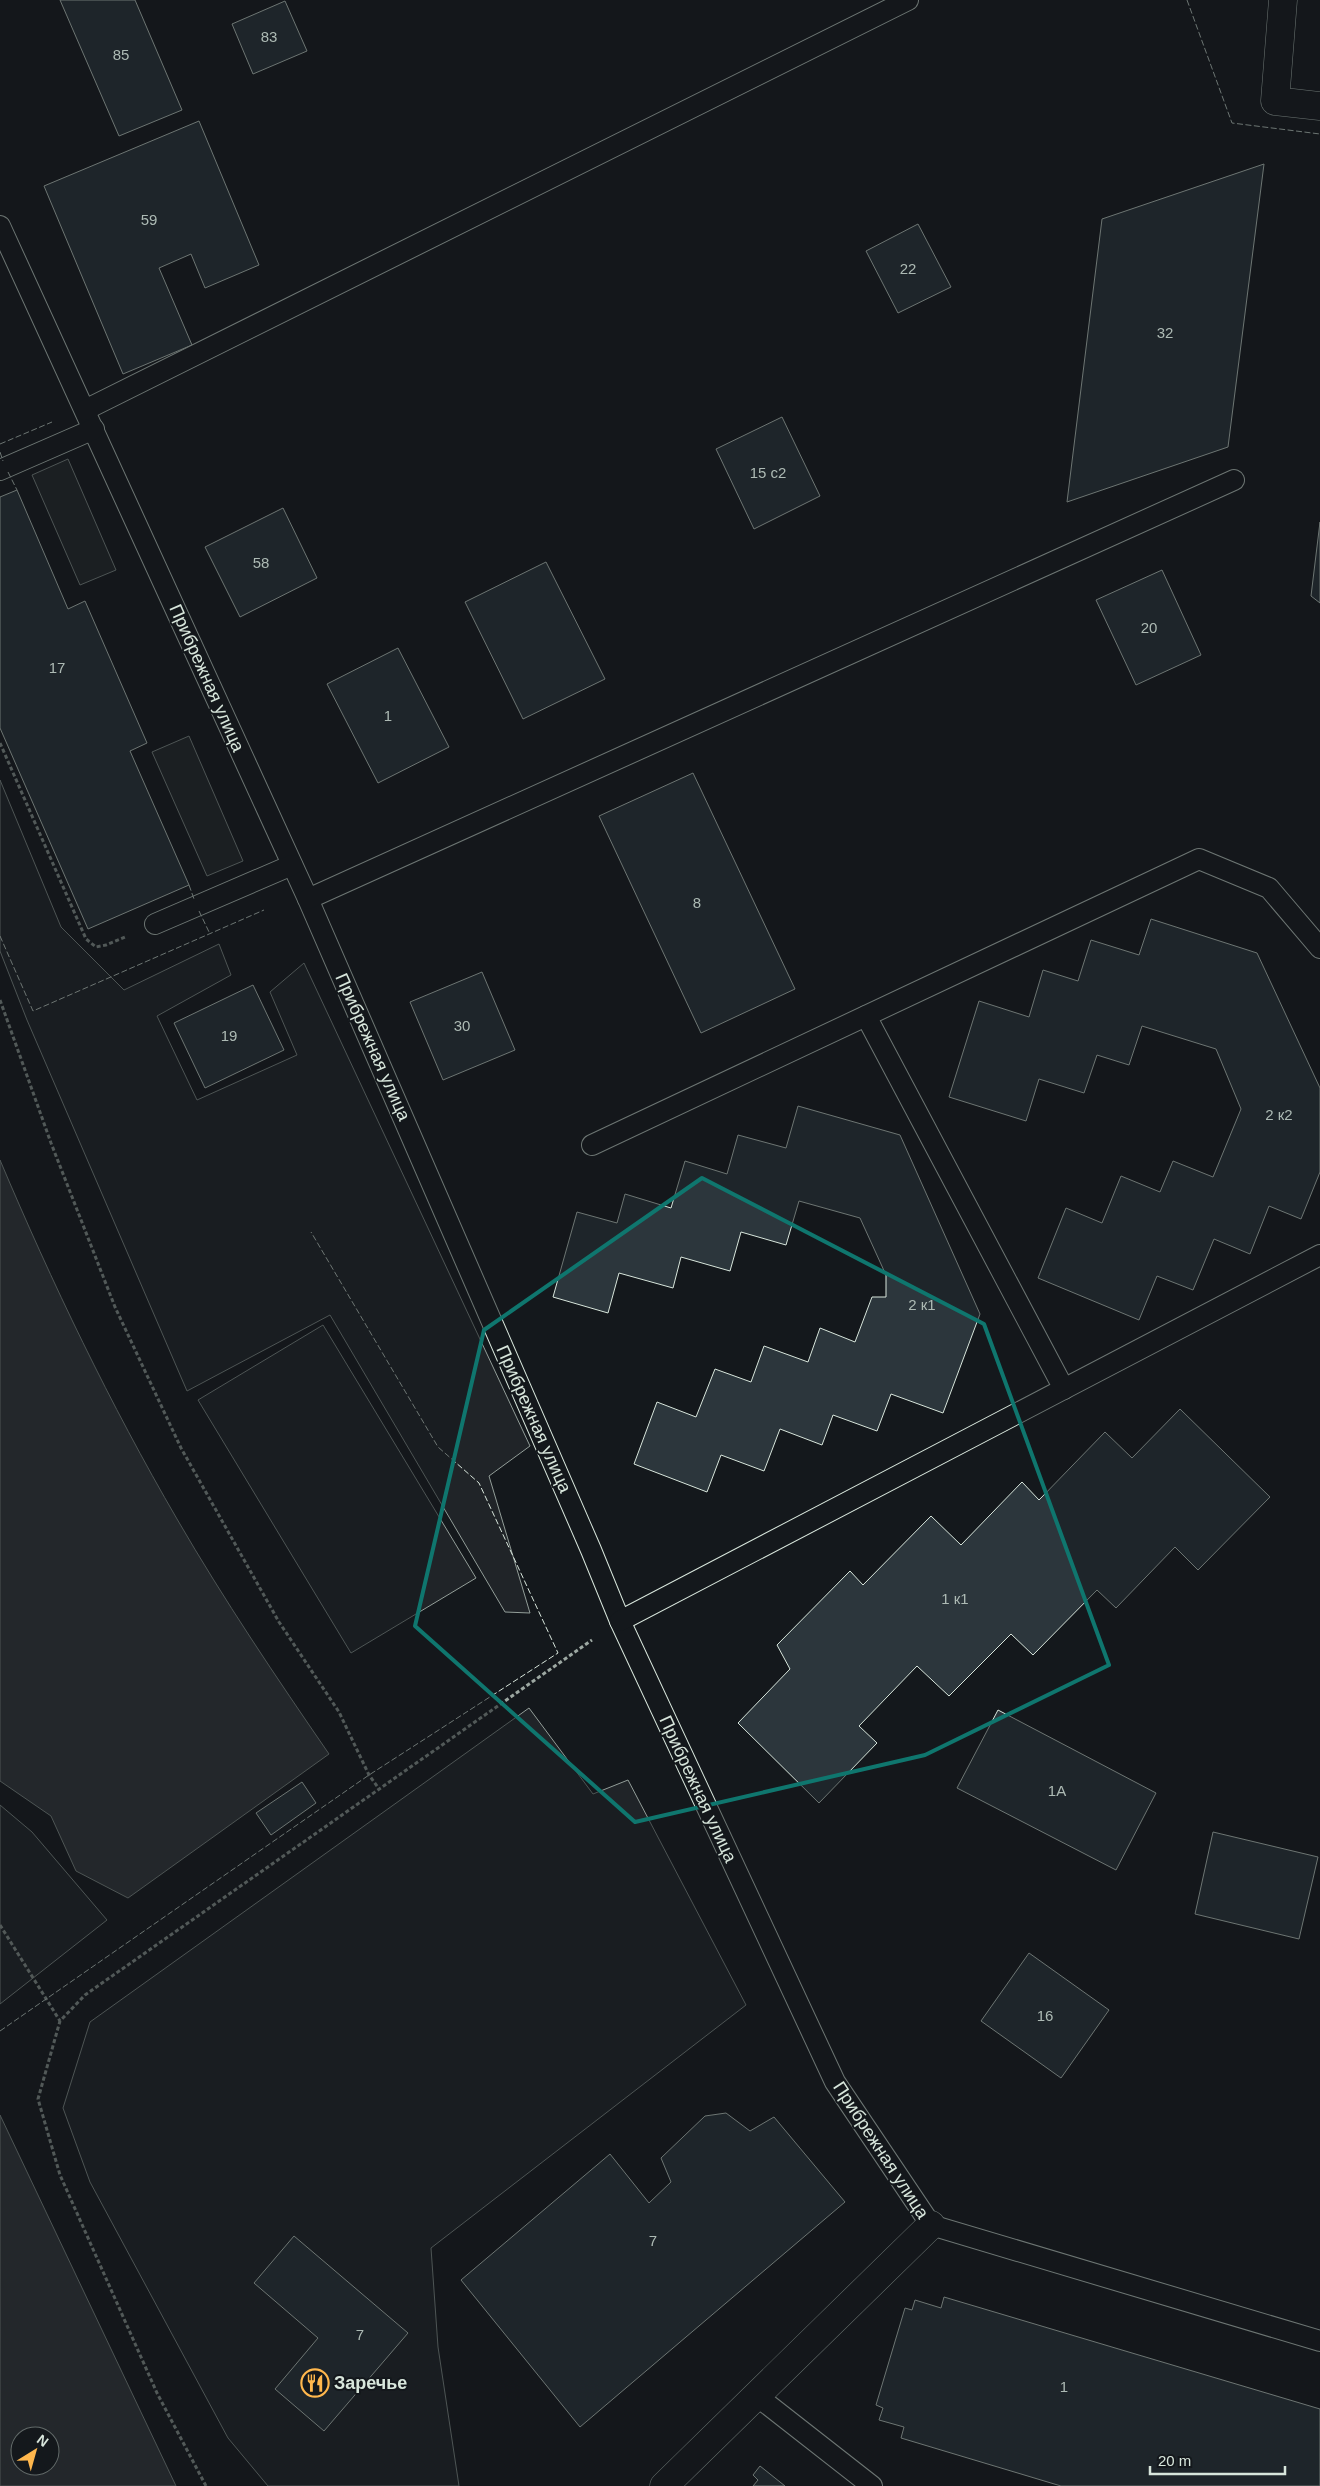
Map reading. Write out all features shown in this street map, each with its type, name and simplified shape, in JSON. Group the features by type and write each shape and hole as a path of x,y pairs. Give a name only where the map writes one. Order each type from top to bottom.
{"street":[{"path":"1282,0 1275,101 1320,106"},
{"path":"664,2486 930,2225"}],"lane":[{"path":"85,410 908,0"},
{"name":"Прибрежная улица","path":"0,226 308,899 592,1550 620,1621 835,2082 930,2225 1320,2341"},
{"path":"0,470 94,429"},
{"path":"308,899 1234,480"},
{"path":"592,1145 1199,859 1269,888 1320,948"},
{"path":"155,924 292,864"},
{"path":"866,1016 1064,1389"},
{"path":"620,1621 1320,1255"},
{"path":"757,2396 872,2486"}],"path":[{"path":"0,744 86,940 96,946 106,945 155,924"},
{"path":"0,1000 51,1143 115,1307 181,1448 279,1622 339,1712 370,1775 379,1789"},
{"path":"206,2486 157,2393 60,2175 38,2098 60,2021 85,1994 620,1621"},
{"path":"0,1925 60,2021"}],"highlighted area":[{"path":"702,1178 984,1324 1109,1665 925,1755 635,1822 415,1626 484,1330"}],"shaded area":[{"path":"68,459 116,570 80,585 32,475"},
{"path":"189,736 243,861 207,876 152,752"},
{"path":"0,780 61,927 124,990 219,944 231,975 157,1016 197,1100 297,1055 270,992 304,963 530,1446 489,1476 530,1613 505,1612 330,1315 187,1391 27,1020 0,951"},
{"path":"0,1160 40,1252 83,1343 152,1476 232,1609 329,1754 128,1898 76,1871 51,1816 0,1781"},
{"path":"323,1325 476,1578 351,1653 198,1400"},
{"path":"529,1708 593,1794 628,1780 746,2005 431,2248 438,2347 459,2486 268,2486 228,2438 90,2182 63,2108 90,2022"},
{"path":"0,1805 32,1832 107,1920 0,2004"},
{"path":"0,2115 176,2486 0,2486"}],"building":[{"path":"60,0 135,0 182,110 119,136"},
{"path":"285,1 307,51 253,74 232,24"},
{"path":"199,121 259,265 205,288 191,254 159,268 192,345 123,374 44,186"},
{"path":"1264,164 1228,447 1067,502 1102,219"},
{"path":"918,224 951,287 898,313 866,251"},
{"path":"782,417 820,496 754,529 716,449"},
{"path":"17,490 68,609 85,601 147,743 130,751 189,885 88,929 0,728 0,497"},
{"path":"283,508 317,578 240,617 205,547"},
{"path":"1320,522 1320,603 1311,596"},
{"path":"546,562 605,679 523,719 465,602"},
{"path":"1162,570 1201,655 1136,685 1096,600"},
{"path":"398,648 449,747 378,783 327,684"},
{"path":"693,773 795,989 701,1033 599,816"},
{"path":"1151,919 1257,953 1320,1088 1320,1172 1301,1219 1269,1206 1250,1254 1214,1239 1193,1290 1157,1276 1139,1320 1038,1278 1066,1208 1102,1223 1121,1176 1160,1192 1173,1161 1213,1177 1241,1109 1216,1049 1142,1026 1129,1065 1097,1055 1084,1093 1039,1079 1026,1121 949,1097 979,1001 1029,1017 1043,970 1078,981 1091,940 1139,955"},
{"path":"482,972 515,1050 443,1080 410,1002"},
{"path":"253,985 284,1050 205,1088 174,1023"},
{"path":"798,1106 900,1135 980,1314 943,1413 891,1394 877,1431 833,1415 822,1445 780,1429 764,1471 721,1455 707,1492 634,1464 657,1402 696,1417 715,1369 751,1382 764,1346 808,1362 820,1328 855,1342 872,1297 886,1297 886,1275 860,1218 799,1201 786,1245 741,1232 730,1271 681,1257 673,1288 619,1273 608,1313 553,1297 577,1212 617,1223 625,1194 671,1208 685,1161 727,1174 738,1135 786,1148"},
{"path":"1180,1409 1270,1497 1198,1570 1175,1547 1116,1608 1097,1590 1033,1655 1011,1634 949,1696 917,1666 859,1726 877,1743 819,1803 738,1723 790,1669 777,1645 850,1571 863,1585 931,1516 961,1545 1022,1482 1039,1500 1105,1432 1132,1458"},
{"path":"998,1710 1156,1793 1116,1870 957,1788"},
{"path":"302,1782 316,1803 271,1835 256,1813"},
{"path":"1213,1832 1318,1857 1299,1939 1195,1914"},
{"path":"1029,1953 1109,2010 1061,2078 981,2021"},
{"path":"726,2113 750,2131 774,2117 845,2202 580,2427 461,2280 610,2154 649,2203 671,2182 661,2158 705,2116"},
{"path":"294,2236 408,2333 324,2431 275,2389 318,2338 254,2283"},
{"path":"944,2297 1320,2409 1320,2486 1061,2486 901,2438 904,2427 879,2420 883,2408 876,2405 905,2308 912,2310 915,2300 941,2308"},
{"path":"760,2466 785,2486 753,2486 758,2480 753,2475"}],"fence":[{"path":"1187,0 1232,123 1320,134"},
{"path":"0,444 52,422"},
{"path":"0,452 3,461"},
{"path":"8,472 17,490"},
{"path":"189,885 194,899"},
{"path":"0,936 33,1011 264,910"},
{"path":"199,911 210,934"},
{"path":"0,2031 369,1775 558,1653 479,1483 438,1447 311,1232"}],"place":[{"name":"Заречье","path":"315,2383"}]}
